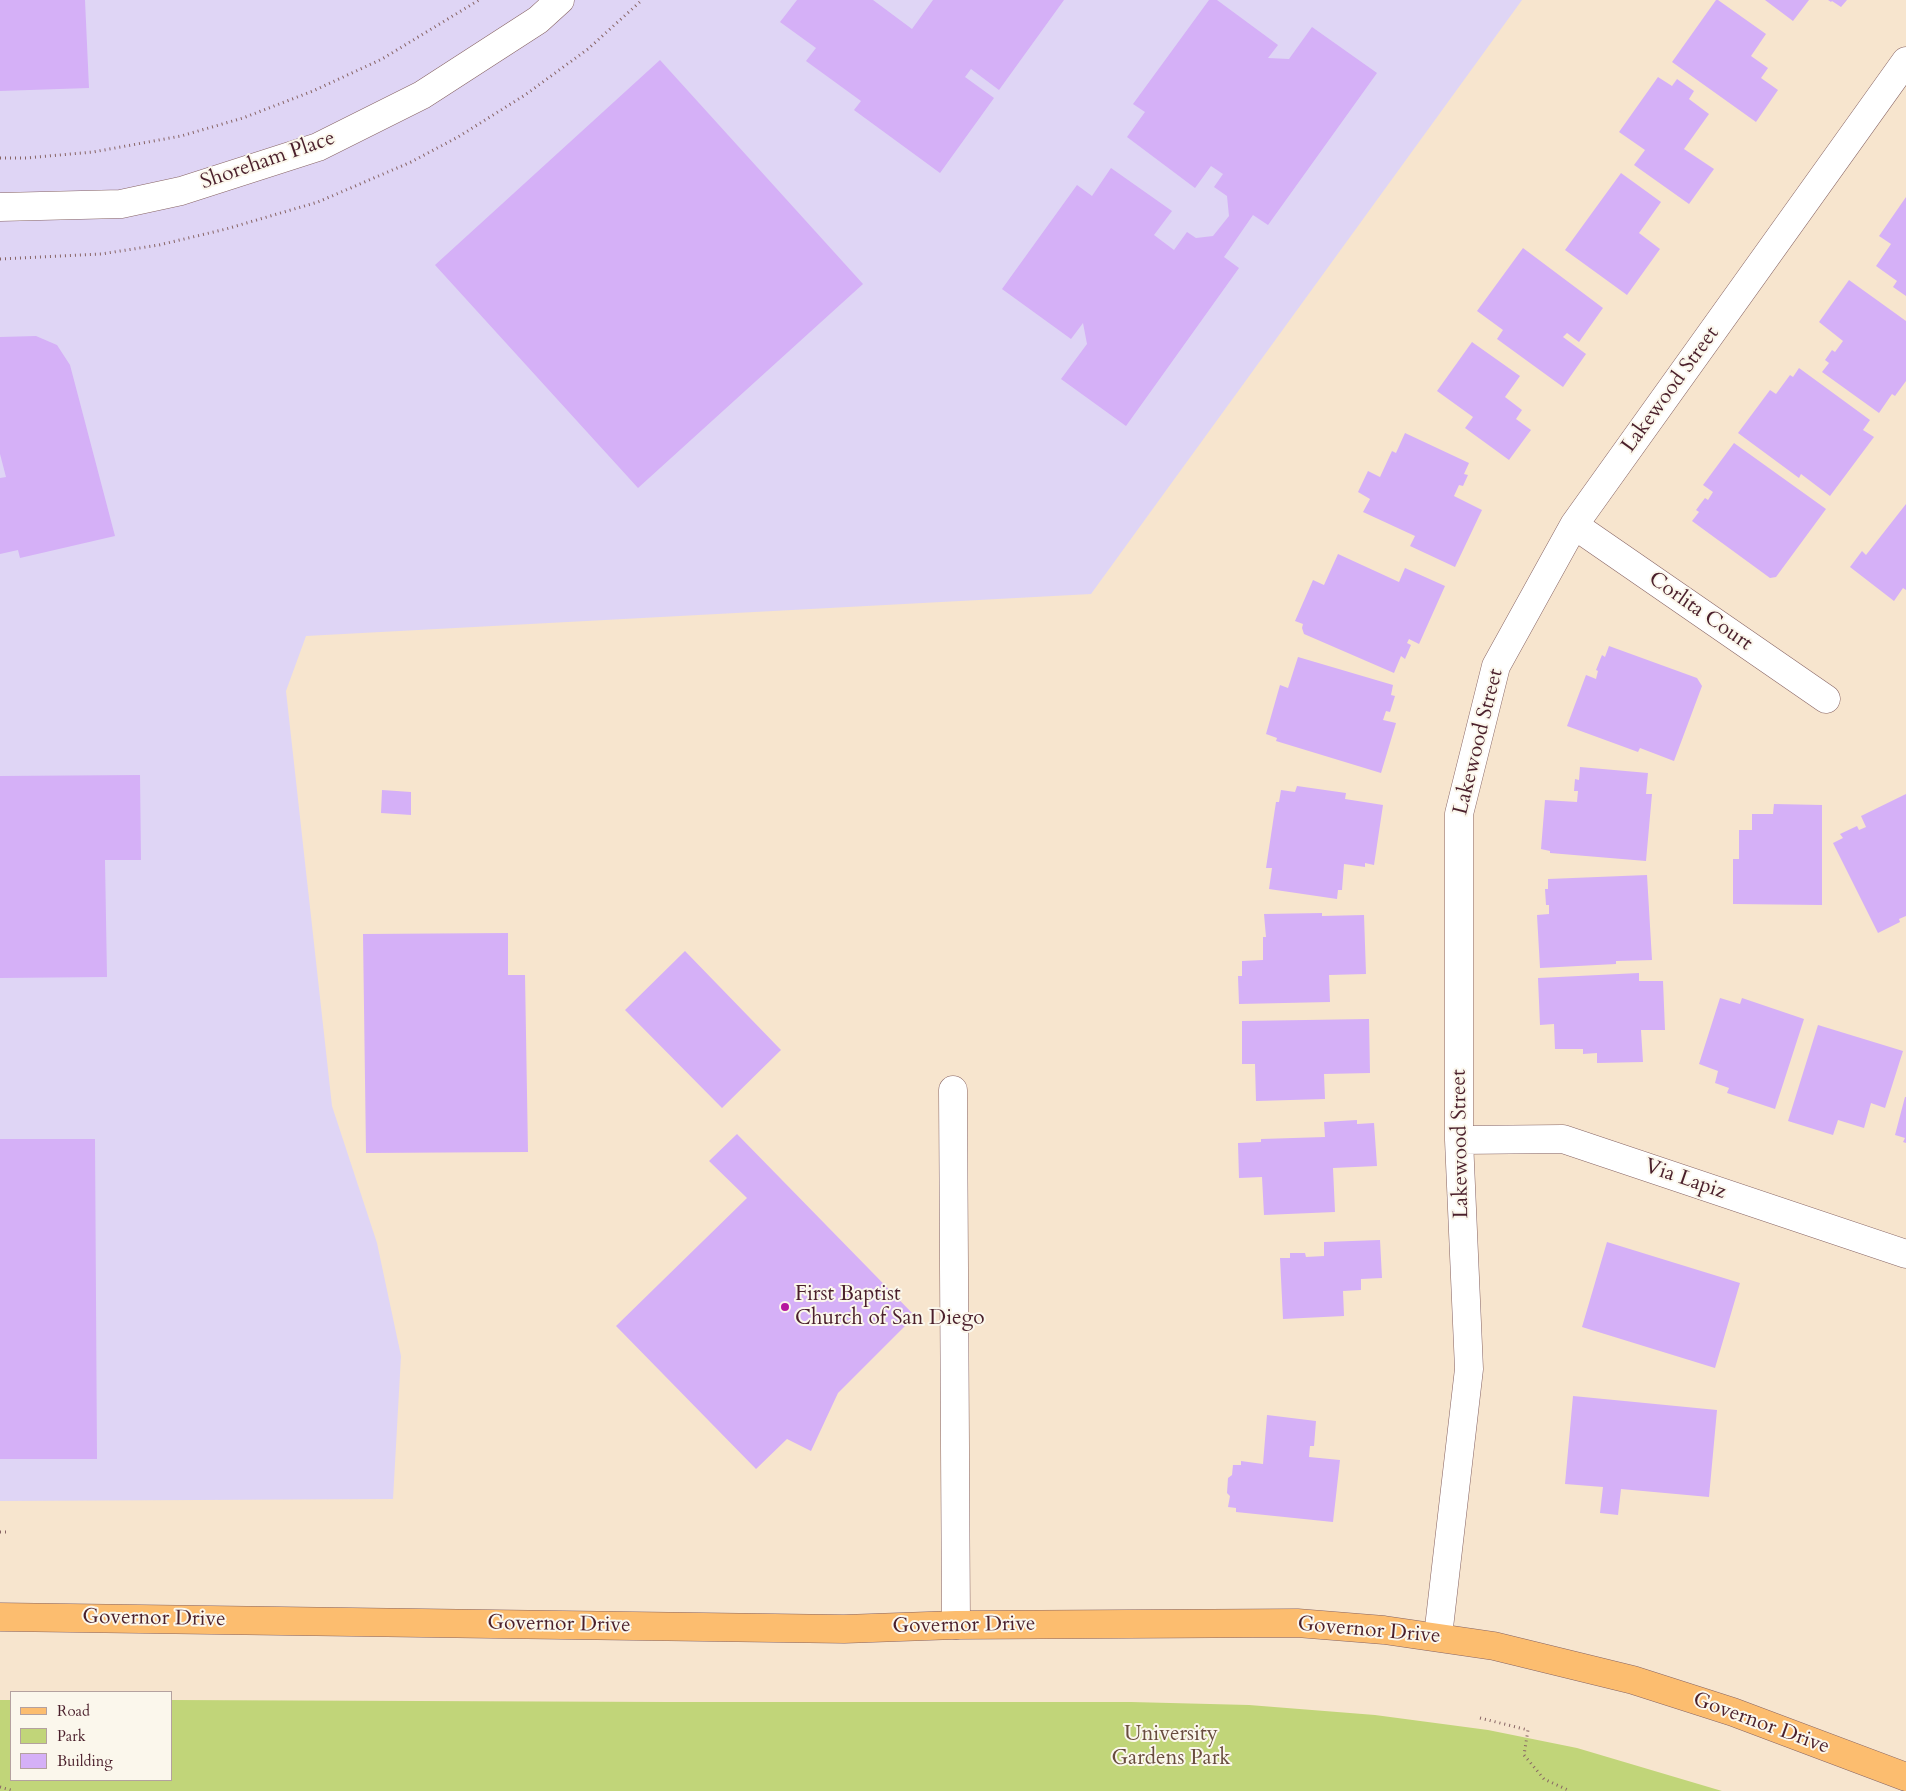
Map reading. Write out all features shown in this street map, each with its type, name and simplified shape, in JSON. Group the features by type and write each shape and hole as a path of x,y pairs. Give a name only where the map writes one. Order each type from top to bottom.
{"main road":[{"name":"Governor Drive","path":"0,1617 844,1629 956,1625 1297,1623 1384,1630 1438,1636 1494,1646 1633,1680 1733,1712 1906,1777"}],"street":[{"name":"Shoreham Place","path":"0,207 121,204 181,191 318,147 422,95 538,20 560,0"},
{"name":"Lakewood Street","path":"1438,1636 1469,1369 1459,1140 1459,814 1496,666 1574,525 1906,61"},
{"name":"Corlita Court","path":"1574,525 1826,699"},
{"path":"953,1090 956,1625"},
{"name":"Via Lapiz","path":"1459,1140 1563,1139 1906,1254"}],"path":[{"path":"0,158 26,158 93,152 181,136 243,118 313,91 382,59 479,0"},
{"path":"0,1532 8,1532"},
{"path":"1480,1718 1528,1730 1524,1755 1544,1778 1570,1791"},
{"path":"0,1787 14,1791"}],"shaded area":[{"path":"0,0 1522,0 1091,594 306,636 286,691 332,1106 377,1243 401,1356 393,1499 0,1501"}],"green space":[{"name":"University Gardens Park","path":"0,1700 10,1700 10,1781 172,1781 172,1700 1131,1702 1249,1705 1375,1715 1488,1730 1577,1748 1722,1791 0,1791"}],"building":[{"path":"0,0 85,0 89,88 0,91"},
{"path":"797,0 873,0 912,29 933,0 1064,0 999,90 971,69 965,77 994,98 940,173 854,110 861,101 806,61 816,48 780,22"},
{"path":"1209,0 1217,0 1278,45 1268,58 1289,59 1312,27 1377,73 1268,225 1253,215 1224,257 1239,268 1126,426 1061,379 1087,344 1083,323 1071,339 1002,289 1077,185 1092,196 1111,168 1172,211 1154,235 1174,250 1187,232 1196,238 1213,236 1229,216 1227,196 1214,187 1223,174 1211,166 1195,188 1127,137 1145,112 1133,104"},
{"path":"1716,0 1766,34 1751,56 1768,68 1761,78 1778,90 1756,122 1672,62"},
{"path":"1765,0 1809,0 1793,21"},
{"path":"1828,0 1847,0 1841,7"},
{"path":"660,60 863,284 638,488 435,265"},
{"path":"1658,77 1672,86 1677,79 1694,91 1689,99 1709,114 1684,149 1714,169 1689,204 1634,165 1645,150 1619,132"},
{"path":"1621,173 1661,202 1639,233 1660,249 1627,295 1565,250"},
{"path":"1906,197 1906,296 1893,287 1897,281 1876,266 1891,244 1879,236"},
{"path":"1523,248 1603,308 1579,342 1567,333 1563,337 1586,354 1563,387 1497,339 1503,330 1477,311"},
{"path":"1849,280 1906,321 1906,381 1895,396 1892,394 1879,413 1822,372 1829,363 1825,360 1832,350 1835,352 1843,341 1819,322"},
{"path":"36,336 57,345 70,365 115,536 20,558 18,550 0,554 0,478 6,477 0,454 0,337"},
{"path":"1472,342 1520,376 1505,397 1522,410 1516,419 1531,430 1509,460 1465,428 1473,417 1437,391"},
{"path":"1799,368 1870,420 1863,430 1874,437 1830,496 1801,474 1799,478 1738,433 1770,390 1776,394 1790,375 1793,377"},
{"path":"1405,433 1469,463 1464,474 1468,475 1463,486 1459,485 1454,496 1482,510 1455,567 1410,546 1415,536 1363,512 1370,499 1358,492 1368,471 1380,477 1392,451 1396,453"},
{"path":"1734,443 1826,509 1776,577 1770,578 1692,521 1699,512 1696,510 1705,498 1708,500 1713,492 1703,485"},
{"path":"1906,504 1906,590 1903,588 1894,601 1850,567 1862,551 1866,555"},
{"path":"1338,554 1399,582 1405,568 1445,586 1419,644 1409,639 1407,643 1411,645 1405,659 1401,656 1394,673 1304,634 1303,624 1295,621 1313,580 1324,585"},
{"path":"1609,646 1697,678 1702,686 1674,761 1640,748 1638,752 1567,726 1586,675 1596,679 1598,671 1596,670 1602,655 1605,657"},
{"path":"1298,657 1393,685 1391,695 1395,696 1390,712 1386,711 1383,720 1396,723 1381,773 1276,741 1277,738 1266,734 1280,685 1288,688"},
{"path":"1580,767 1648,773 1646,794 1652,794 1646,861 1550,853 1550,851 1541,849 1545,800 1577,802 1578,791 1574,791 1575,779 1579,780"},
{"path":"140,775 141,860 105,860 107,977 0,978 0,776"},
{"path":"1297,786 1346,793 1345,799 1383,805 1374,865 1365,863 1365,867 1344,864 1342,890 1338,890 1337,899 1269,889 1272,868 1266,868 1276,802 1279,802 1281,790 1295,792"},
{"path":"382,790 411,792 411,815 381,813"},
{"path":"1906,794 1906,916 1899,919 1900,922 1878,933 1833,843 1843,838 1840,834 1857,826 1859,830 1866,827 1861,816"},
{"path":"1774,804 1822,805 1822,905 1733,904 1733,859 1739,859 1739,830 1752,830 1752,814 1773,814"},
{"path":"1647,875 1652,960 1616,961 1616,964 1540,968 1537,915 1549,914 1549,905 1546,905 1545,889 1548,889 1548,879"},
{"path":"1322,913 1322,916 1364,915 1366,974 1329,975 1330,1002 1239,1004 1238,976 1242,976 1242,961 1263,960 1263,937 1266,937 1264,914"},
{"path":"508,933 508,975 525,975 528,1152 366,1153 363,934"},
{"path":"685,951 781,1050 722,1108 625,1010"},
{"path":"1639,973 1639,981 1663,981 1665,1030 1641,1030 1643,1062 1597,1063 1597,1053 1583,1054 1583,1049 1555,1049 1554,1024 1540,1025 1538,978"},
{"path":"1720,998 1740,1004 1742,998 1804,1019 1775,1109 1727,1093 1729,1088 1715,1083 1718,1071 1699,1064"},
{"path":"1369,1019 1370,1073 1324,1074 1325,1099 1256,1101 1255,1064 1242,1064 1242,1021"},
{"path":"1818,1025 1903,1051 1885,1108 1871,1103 1864,1128 1838,1120 1833,1135 1788,1121"},
{"path":"1905,1097 1906,1143 1903,1142 1905,1138 1895,1135"},
{"path":"1357,1120 1357,1124 1374,1123 1377,1166 1333,1168 1335,1212 1264,1215 1262,1177 1239,1178 1238,1143 1261,1142 1261,1139 1325,1137 1324,1122"},
{"path":"737,1134 915,1316 838,1393 811,1451 787,1439 756,1469 616,1326 747,1198 709,1161"},
{"path":"0,1139 95,1139 97,1459 0,1459"},
{"path":"1380,1240 1382,1278 1361,1279 1361,1290 1343,1291 1344,1316 1283,1319 1280,1258 1290,1258 1290,1253 1305,1253 1306,1257 1324,1256 1324,1242"},
{"path":"1607,1242 1740,1283 1715,1368 1582,1327"},
{"path":"1573,1396 1717,1410 1709,1497 1621,1489 1618,1515 1600,1513 1603,1487 1565,1484"},
{"path":"1267,1415 1316,1421 1314,1446 1310,1446 1309,1457 1340,1460 1333,1522 1236,1512 1236,1508 1228,1507 1230,1496 1227,1493 1228,1478 1232,1475 1233,1465 1241,1465 1241,1461 1263,1464"}],"place":[{"name":"First Baptist Church of San Diego","path":"785,1307"}]}
